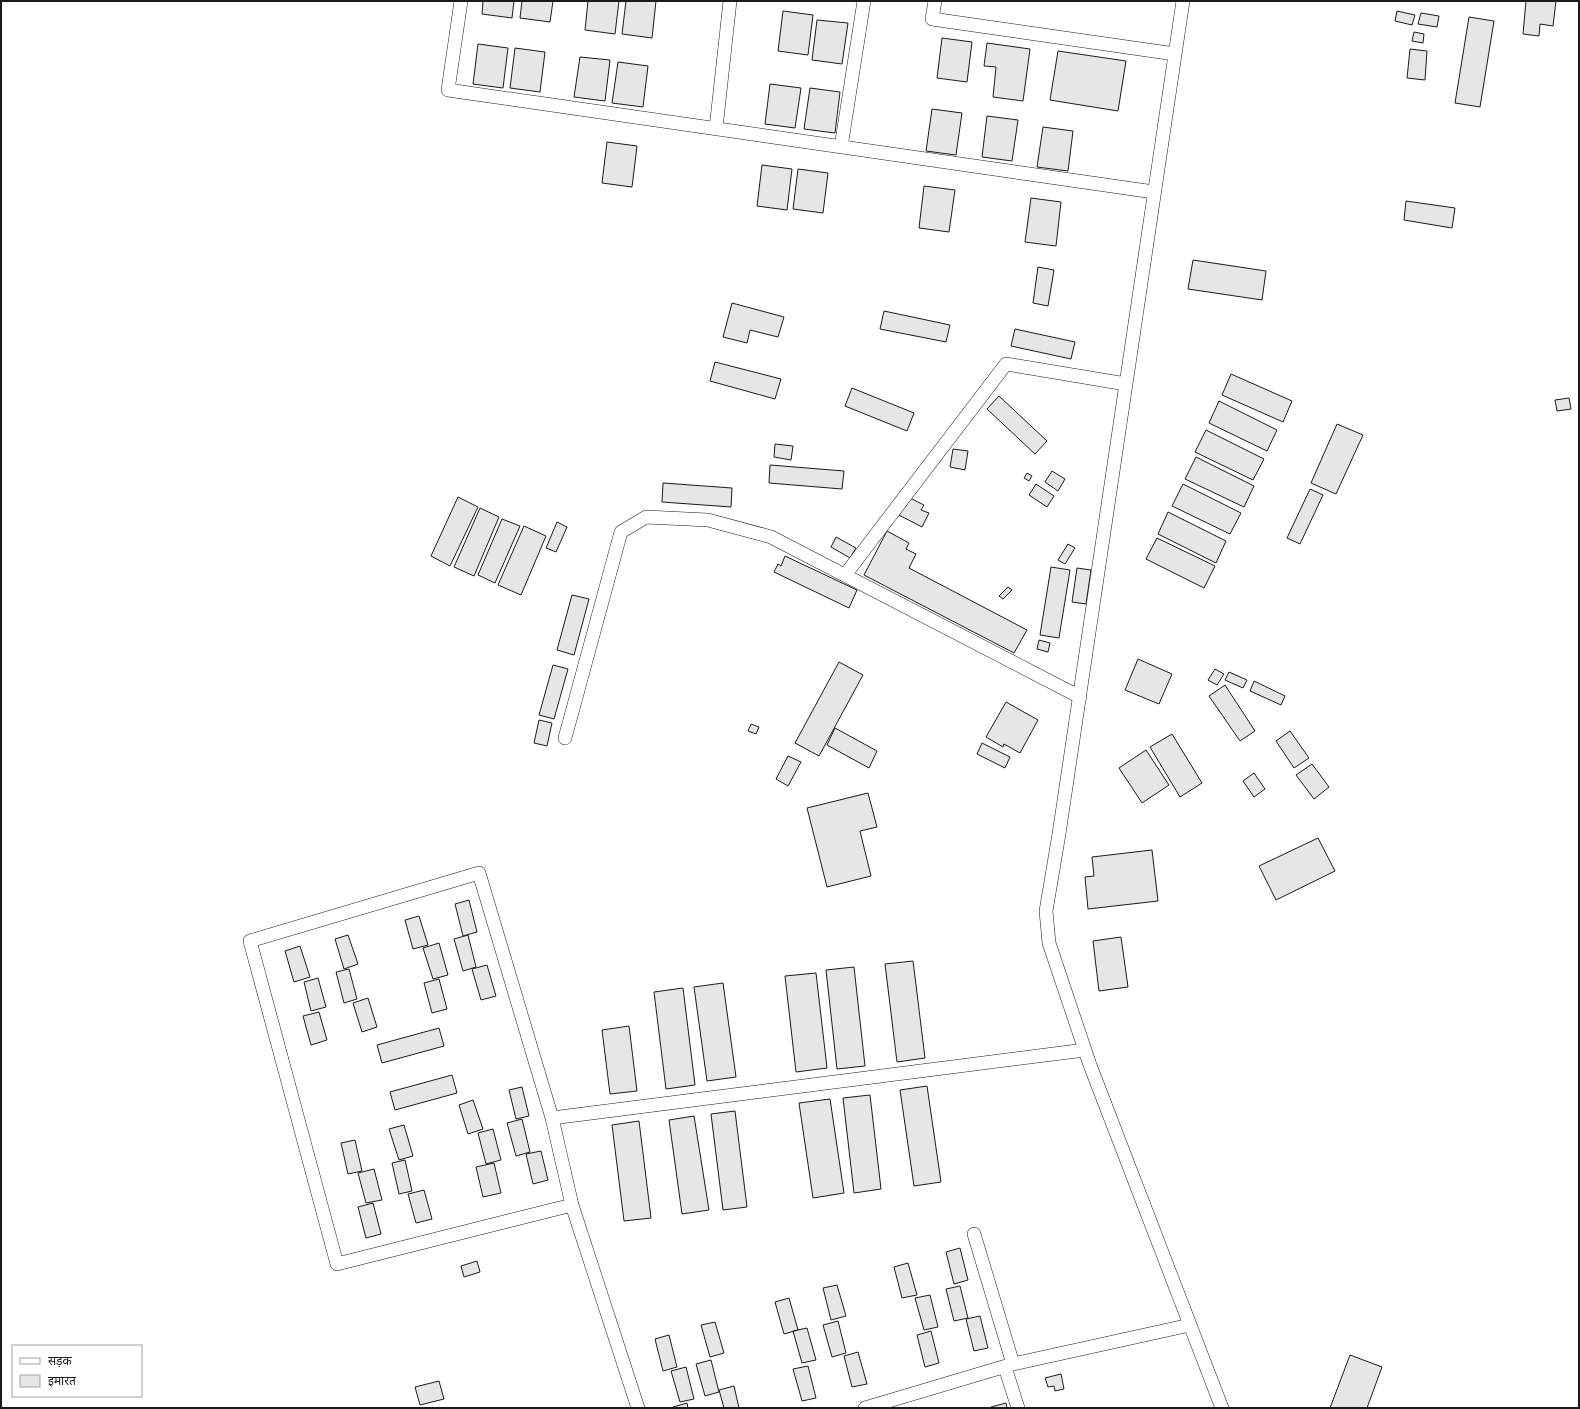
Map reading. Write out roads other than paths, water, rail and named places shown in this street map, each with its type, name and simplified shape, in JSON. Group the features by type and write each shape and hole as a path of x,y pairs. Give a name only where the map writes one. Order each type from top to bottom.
{"street":[{"path":"461,1 448,90 1154,192"},
{"path":"716,128 730,1"},
{"path":"841,147 864,1"},
{"path":"935,1 932,18 1175,54"},
{"path":"1183,1 1080,697 1046,911 1049,943 1085,1050 1222,1408"},
{"path":"845,575 1006,364 1126,384"},
{"path":"565,738 621,532 646,517 708,520 771,536 1080,697"},
{"path":"572,1205 337,1264 250,941 479,873 552,1118 572,1205 638,1408"},
{"path":"552,1118 1085,1050"},
{"path":"974,1234 1009,1366 1018,1408"},
{"path":"865,1408 883,1405 1009,1366 1190,1325"}]}
